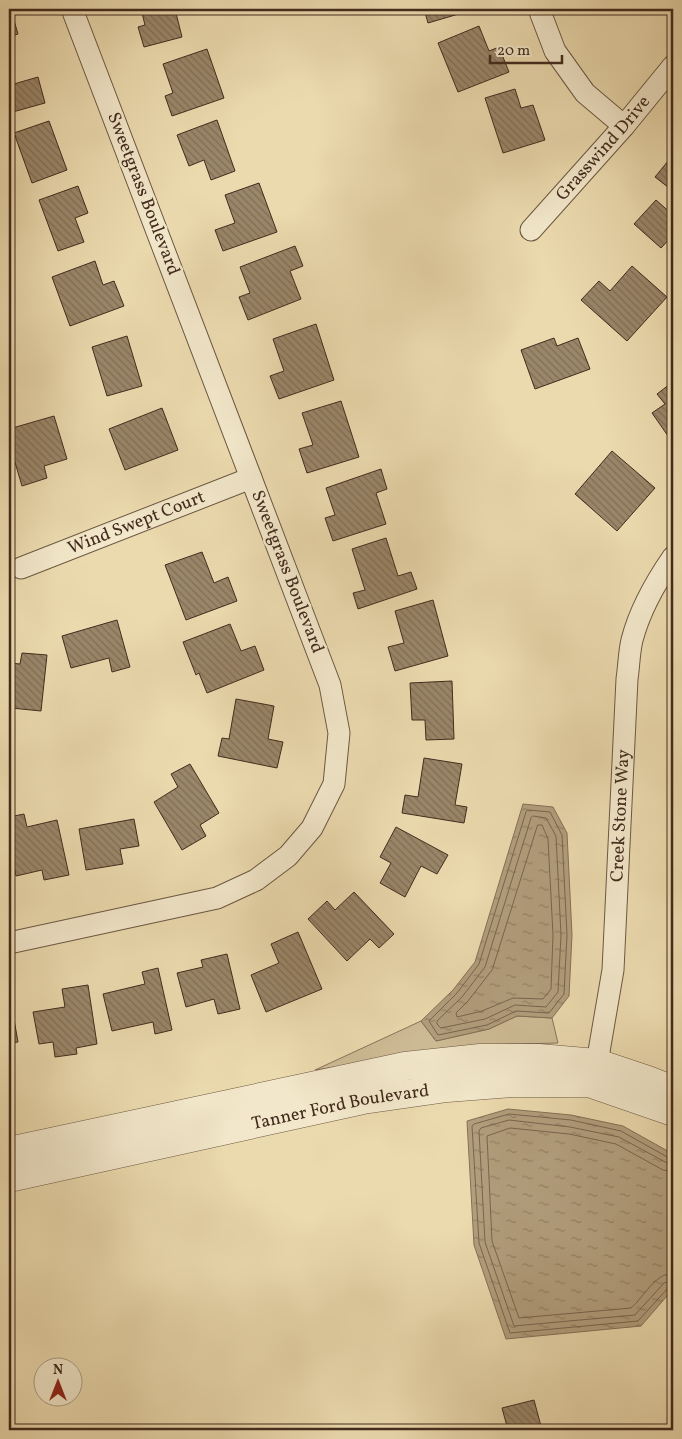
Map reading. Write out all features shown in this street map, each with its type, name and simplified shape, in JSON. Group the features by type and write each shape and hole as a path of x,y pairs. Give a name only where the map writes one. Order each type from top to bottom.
{"street":[{"name":"Sweetgrass Boulevard","path":"9,943 217,898 256,880 288,856 312,828 334,784 339,733 330,685 72,9"},
{"path":"539,9 555,51 585,93 624,126"},
{"name":"Grasswind Drive","path":"530,230 624,126 673,66"},
{"name":"Wind Swept Court","path":"21,568 251,478"},
{"name":"Creek Stone Way","path":"593,1073 613,970 627,678 632,641 641,613 655,583 673,557"},
{"name":"Tanner Ford Boulevard","path":"9,1151 405,1066 480,1058 539,1058 593,1073 648,1080 673,1090"},
{"name":"Tanner Ford Boulevard","path":"9,1178 363,1100 456,1087 513,1083 593,1073 673,1112"}],"shaded area":[{"path":"517,1016 552,1018 558,1043 478,1045 315,1070 421,1021 436,1041 489,1029"}],"water":[{"path":"523,804 553,807 567,833 572,935 569,996 552,1018 517,1016 489,1029 436,1041 421,1021 453,990 475,962"},
{"path":"508,1109 571,1115 623,1126 673,1154 673,1289 641,1326 506,1339 474,1245 467,1121"}],"building":[{"path":"141,9 175,9 182,37 144,47 138,27 145,25"},
{"path":"424,9 460,9 462,13 428,23"},
{"path":"9,10 11,10 18,34 9,37"},
{"path":"479,26 489,51 499,47 509,72 458,92 438,43"},
{"path":"207,49 224,98 172,116 165,96 173,93 163,64"},
{"path":"9,65 14,84 38,77 45,103 9,113"},
{"path":"515,89 521,108 533,105 545,140 503,153 485,98"},
{"path":"217,120 235,171 211,180 204,160 189,166 177,135"},
{"path":"49,121 67,170 32,183 14,133"},
{"path":"673,155 673,191 655,177"},
{"path":"259,183 277,232 223,251 215,230 235,223 225,195"},
{"path":"78,186 88,213 75,218 84,242 58,251 39,200"},
{"path":"656,200 673,215 673,235 661,248 634,224"},
{"path":"295,246 303,266 290,271 301,299 248,320 239,297 250,293 240,267"},
{"path":"95,261 103,285 114,281 124,306 70,326 52,277"},
{"path":"632,266 667,297 627,341 581,300 599,281 610,291"},
{"path":"316,324 334,380 279,399 270,376 284,371 273,339"},
{"path":"127,336 142,386 107,396 92,347"},
{"path":"554,338 557,346 578,338 590,369 535,389 521,350"},
{"path":"670,384 673,389 673,443 652,413 665,404 657,394"},
{"path":"341,401 359,457 307,473 299,449 313,445 302,413"},
{"path":"162,408 178,450 125,470 109,429"},
{"path":"54,416 67,459 44,466 47,478 22,486 9,442 9,429"},
{"path":"612,451 655,488 617,531 575,494"},
{"path":"381,469 387,489 376,493 386,524 333,541 325,518 335,515 326,488"},
{"path":"386,538 398,576 411,572 417,589 358,609 353,593 365,590 352,549"},
{"path":"202,552 214,583 228,577 237,601 186,620 165,565"},
{"path":"433,600 448,656 395,671 388,647 404,643 395,611"},
{"path":"117,620 130,667 112,672 109,658 71,668 62,636"},
{"path":"230,624 241,651 255,646 264,670 207,693 199,673 196,675 183,642"},
{"path":"22,653 47,655 41,711 11,708 9,722 9,663 20,664"},
{"path":"452,681 454,739 426,740 425,720 412,720 410,683"},
{"path":"236,699 274,706 268,739 283,742 277,768 218,756 222,738 229,739"},
{"path":"424,758 462,764 455,805 467,807 464,823 402,813 405,795 418,797"},
{"path":"190,764 219,813 200,825 206,836 182,850 154,802 178,787 171,774"},
{"path":"24,814 27,827 57,820 69,875 44,880 42,870 16,876 9,844 9,817"},
{"path":"134,819 139,846 120,849 123,864 86,870 79,829"},
{"path":"396,827 448,855 437,874 421,866 405,897 380,883 391,863 380,857"},
{"path":"354,892 394,934 379,948 370,939 347,961 308,919 327,901 335,910"},
{"path":"298,932 322,989 266,1012 251,975 279,963 271,944"},
{"path":"227,954 240,1009 218,1014 214,999 186,1007 177,973 203,967 201,960"},
{"path":"158,968 172,1030 155,1034 153,1022 112,1031 103,994 145,984 142,972"},
{"path":"88,985 97,1044 76,1048 77,1054 55,1057 53,1042 39,1044 33,1012 65,1007 62,989"},
{"path":"12,1008 18,1042 9,1043 9,1009"},
{"path":"534,1400 542,1430 508,1430 502,1408"}]}
